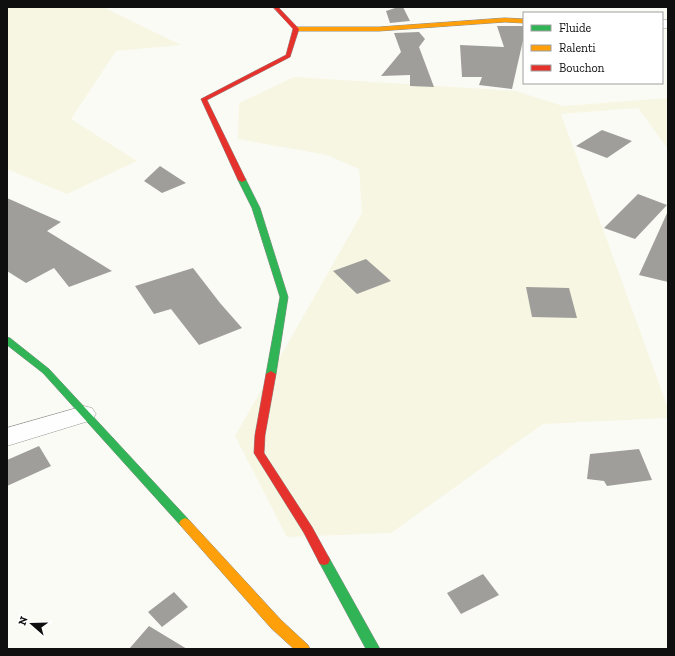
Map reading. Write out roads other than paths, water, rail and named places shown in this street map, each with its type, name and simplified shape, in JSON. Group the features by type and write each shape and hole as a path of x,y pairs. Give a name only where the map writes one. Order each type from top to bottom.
{"street":[{"path":"274,7 296,29 379,29 505,20 523,21"},
{"path":"296,29 288,56 204,99 256,208 284,297 259,453 308,530 373,649"},
{"path":"7,340 46,371 276,624 302,649"},
{"path":"7,437 84,414"}]}
